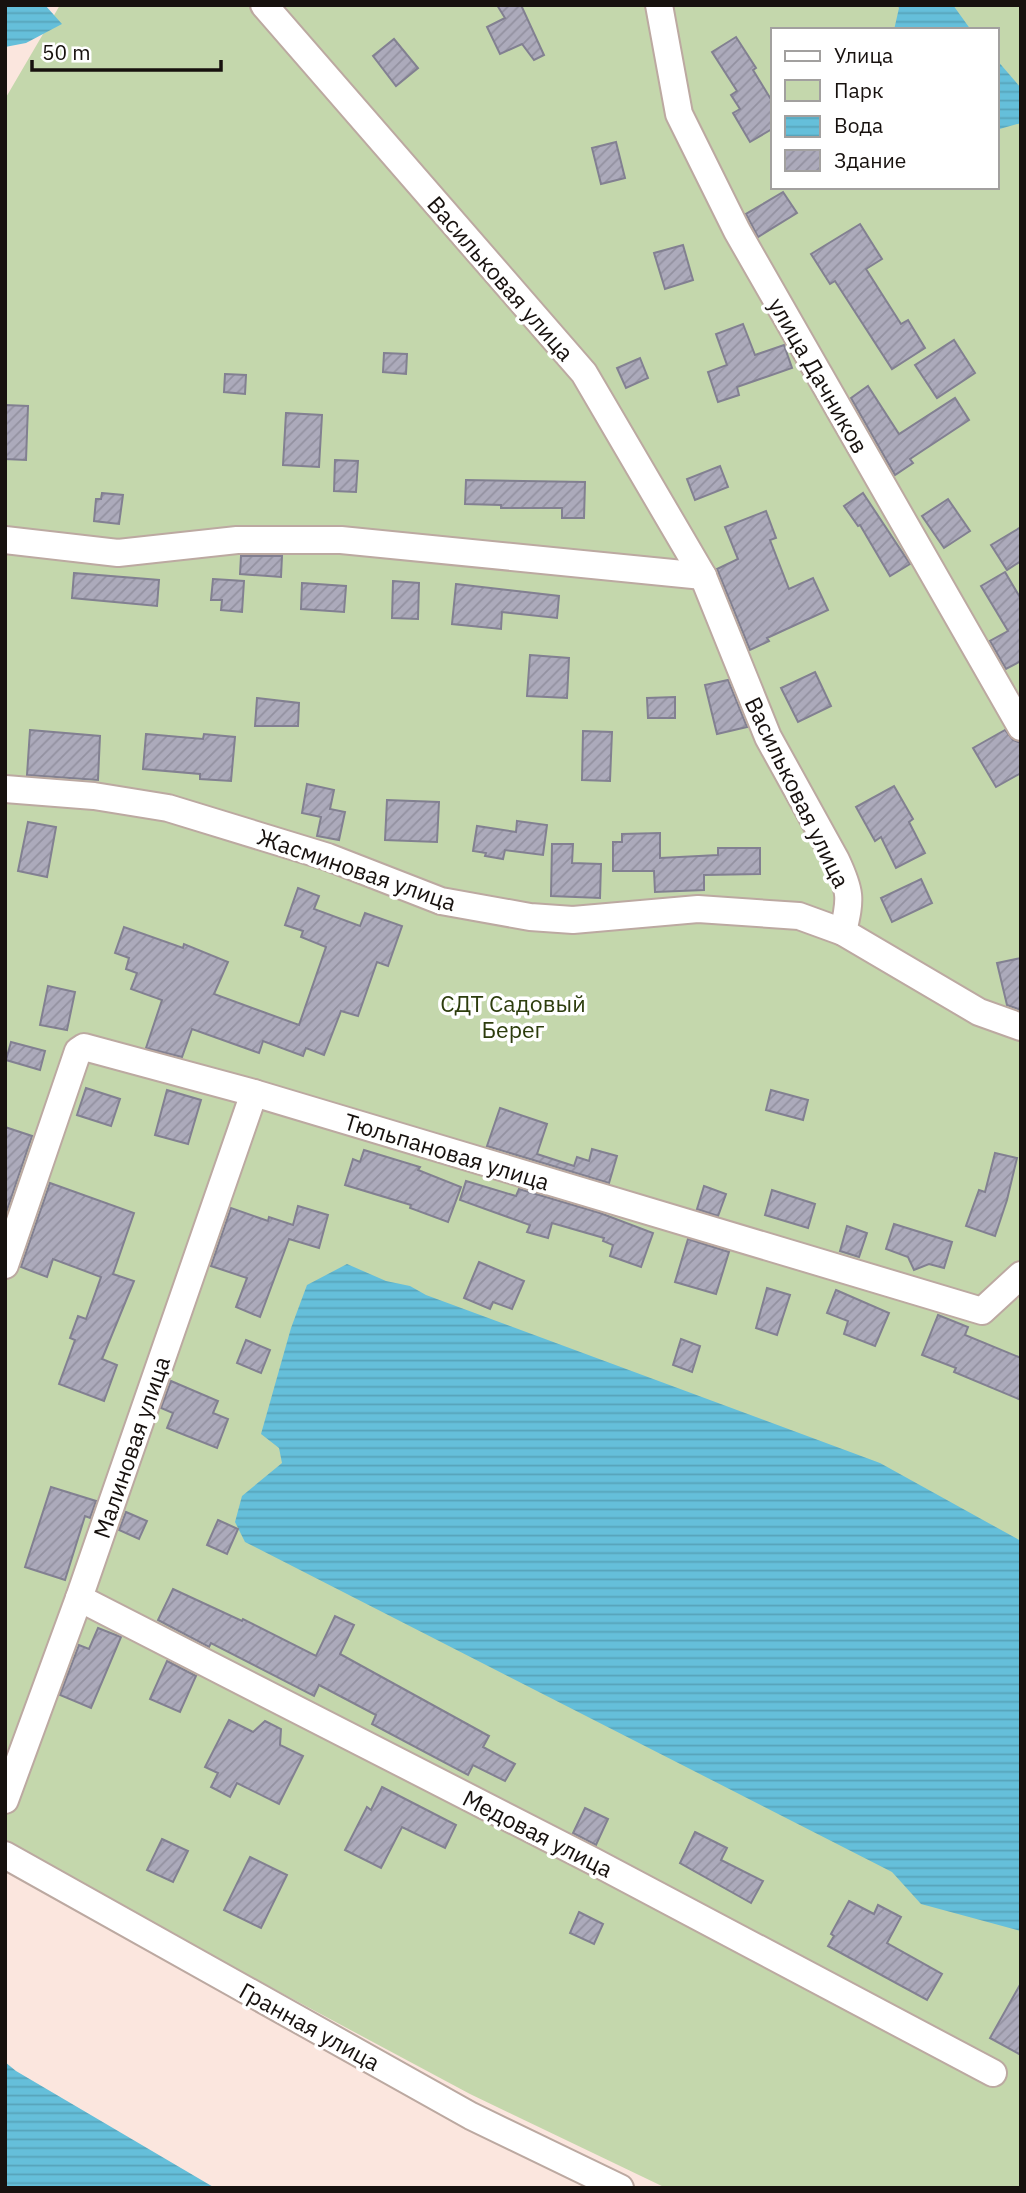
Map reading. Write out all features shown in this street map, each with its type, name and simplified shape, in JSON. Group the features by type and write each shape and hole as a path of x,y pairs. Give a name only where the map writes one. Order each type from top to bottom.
{"street":[{"name":"Васильковая улица","path":"264,5 584,373 703,576 768,737 846,880 850,903 844,932"},
{"name":"улица Дачников","path":"659,5 680,114 737,231 1021,727"},
{"path":"5,540 118,553 237,540 341,540 703,576"},
{"name":"Жасминовая улица","path":"5,789 94,796 168,808 328,856 441,901 530,917 573,920 698,909 799,916 844,932 979,1012 1021,1027"},
{"name":"Тюльпановая улица","path":"5,1265 78,1051 84,1047 254,1093 982,1311 1021,1275"},
{"name":"Малиновая улица","path":"5,1800 79,1598 254,1093"},
{"name":"Медовая улица","path":"79,1598 593,1861 993,2073"},
{"name":"Гранная улица","path":"5,1855 471,2116 620,2188"}],"green space":[{"name":"СДТ Садовый Берег","path":"60,5 1021,5 1021,2188 666,2188 470,2094 5,1845 5,99"}],"water":[{"path":"5,5 45,5 62,24 26,43 5,47"},
{"path":"897,5 953,5 970,28 894,28 899,8"},
{"path":"998,61 1021,88 1021,123 998,129"},
{"path":"347,1264 386,1281 410,1286 426,1295 880,1463 1021,1541 1021,1931 921,1904 892,1872 245,1542 235,1522 242,1496 282,1463 279,1448 261,1434 291,1328 307,1285"},
{"path":"5,2062 16,2071 215,2188 5,2188"}],"building":[{"path":"497,5 521,5 544,55 534,60 522,44 500,54 487,27 505,18"},
{"path":"736,37 756,68 753,70 771,99 771,130 750,142 733,113 740,109 731,95 737,91 712,52"},
{"path":"394,39 418,68 396,86 373,56"},
{"path":"616,142 625,178 601,184 592,148"},
{"path":"783,192 797,213 758,237 746,214"},
{"path":"860,224 882,259 866,269 901,324 908,320 925,348 892,369 835,281 830,284 811,254"},
{"path":"683,245 693,280 665,289 654,253"},
{"path":"743,324 755,355 784,345 792,368 737,387 739,395 718,402 708,372 727,365 716,334"},
{"path":"954,340 975,373 937,398 915,365"},
{"path":"384,353 407,354 406,374 383,372"},
{"path":"640,358 648,378 626,388 617,368"},
{"path":"225,374 246,375 245,394 224,392"},
{"path":"868,386 899,434 955,398 969,420 910,459 913,463 895,475 851,398"},
{"path":"5,405 28,406 26,460 5,459"},
{"path":"286,413 322,415 319,467 283,465"},
{"path":"335,460 358,461 356,492 334,491"},
{"path":"720,466 728,487 695,500 687,479"},
{"path":"466,480 585,482 584,518 562,518 562,508 501,508 501,505 465,504"},
{"path":"102,493 123,495 119,524 94,521 96,499 101,499"},
{"path":"863,493 910,564 890,576 860,525 858,526 844,506"},
{"path":"948,499 970,531 944,548 922,516"},
{"path":"766,511 776,538 770,540 789,589 813,578 828,610 767,638 769,641 750,650 717,569 738,559 725,527"},
{"path":"1021,527 1021,561 1007,570 991,545"},
{"path":"241,556 282,556 281,577 240,574"},
{"path":"1005,572 1021,599 1021,661 1006,669 990,641 1008,631 981,586"},
{"path":"74,573 159,580 157,606 72,598"},
{"path":"213,579 244,581 242,612 221,610 222,600 211,600"},
{"path":"393,581 419,583 418,619 392,618"},
{"path":"302,583 346,586 344,612 301,609"},
{"path":"456,584 559,596 557,618 502,612 501,629 452,624"},
{"path":"530,655 569,658 567,698 527,696"},
{"path":"815,672 831,706 798,722 781,688"},
{"path":"728,680 747,727 717,734 705,685"},
{"path":"675,697 675,718 648,718 647,698"},
{"path":"257,698 299,703 298,726 255,726"},
{"path":"30,730 100,736 98,780 27,775"},
{"path":"1005,730 1013,740 1021,743 1021,773 996,787 973,748"},
{"path":"583,731 612,732 610,781 582,780"},
{"path":"146,734 203,739 204,734 235,737 231,781 200,779 200,774 143,769"},
{"path":"307,784 334,790 330,809 345,812 339,840 317,836 321,817 302,813"},
{"path":"894,786 913,819 909,822 925,853 896,868 881,837 875,841 856,807"},
{"path":"387,800 439,802 437,842 385,840"},
{"path":"517,821 547,825 543,855 505,850 503,859 473,851 477,826 516,832"},
{"path":"28,822 56,827 47,877 18,871"},
{"path":"660,833 660,858 718,855 718,848 760,848 760,874 704,875 704,890 655,892 654,871 613,871 613,842 622,842 622,834"},
{"path":"552,844 573,844 572,863 601,864 600,898 551,896"},
{"path":"921,879 932,903 892,922 881,898"},
{"path":"298,888 319,896 314,909 360,926 365,913 402,926 388,966 377,962 358,1016 341,1011 324,1055 306,1048 303,1056 263,1041 259,1053 192,1029 182,1057 146,1048 162,1000 131,989 137,973 126,969 129,958 115,953 124,927 183,948 184,944 228,962 214,994 299,1025 326,947 301,937 303,931 285,925"},
{"path":"1021,958 1021,1010 1007,1005 997,963"},
{"path":"48,986 75,992 67,1030 40,1025"},
{"path":"11,1042 45,1051 40,1070 6,1060"},
{"path":"86,1088 120,1099 111,1126 77,1115"},
{"path":"167,1090 201,1100 188,1144 155,1135"},
{"path":"771,1090 808,1100 803,1120 766,1110"},
{"path":"500,1108 547,1124 537,1154 574,1166 577,1157 589,1161 592,1149 617,1156 609,1183 487,1146"},
{"path":"5,1127 32,1136 6,1213 5,1213"},
{"path":"364,1150 420,1167 418,1170 461,1187 448,1222 410,1208 411,1205 345,1185 353,1159 360,1162"},
{"path":"995,1153 1017,1158 995,1236 966,1226 979,1190 985,1192"},
{"path":"466,1181 516,1196 519,1189 600,1213 653,1233 641,1267 610,1256 613,1245 603,1241 604,1238 552,1223 548,1238 527,1232 530,1225 460,1200"},
{"path":"50,1183 134,1213 113,1274 134,1281 102,1359 117,1365 104,1401 59,1384 75,1340 70,1338 78,1316 86,1319 101,1277 53,1259 47,1277 21,1267"},
{"path":"704,1186 726,1194 718,1216 697,1209"},
{"path":"772,1190 815,1204 808,1228 765,1215"},
{"path":"298,1206 328,1215 319,1248 289,1239 260,1317 236,1307 247,1278 211,1266 231,1208 268,1221 269,1217 293,1225"},
{"path":"894,1224 952,1242 944,1268 929,1264 914,1270 908,1257 886,1249"},
{"path":"847,1226 867,1233 859,1257 840,1251"},
{"path":"688,1239 729,1252 716,1294 675,1282"},
{"path":"479,1262 524,1281 512,1309 493,1302 490,1309 464,1298"},
{"path":"767,1288 790,1295 777,1335 756,1328"},
{"path":"836,1290 889,1313 875,1346 844,1334 848,1321 827,1313"},
{"path":"938,1315 968,1327 965,1335 1021,1358 1021,1400 954,1372 956,1368 922,1355"},
{"path":"681,1339 700,1346 692,1372 673,1365"},
{"path":"246,1340 270,1350 261,1373 237,1363"},
{"path":"171,1381 218,1401 213,1413 228,1419 217,1448 167,1428 173,1413 161,1408"},
{"path":"51,1487 96,1501 90,1518 85,1516 65,1580 25,1567"},
{"path":"126,1512 147,1521 139,1539 119,1530"},
{"path":"218,1520 238,1529 227,1554 207,1545"},
{"path":"173,1589 242,1621 243,1619 316,1656 335,1616 354,1625 340,1654 489,1736 483,1747 515,1764 505,1781 473,1765 468,1775 372,1724 376,1715 319,1685 314,1696 211,1643 209,1647 158,1620"},
{"path":"98,1628 121,1637 91,1708 60,1695 79,1645 89,1649"},
{"path":"167,1661 196,1676 180,1712 150,1699"},
{"path":"229,1720 253,1732 265,1721 281,1729 280,1745 303,1756 279,1804 237,1783 230,1797 211,1787 218,1773 205,1767"},
{"path":"382,1787 456,1825 445,1848 402,1827 381,1868 345,1850 367,1807 371,1810"},
{"path":"585,1808 608,1819 596,1845 573,1833"},
{"path":"695,1832 727,1848 721,1860 763,1881 751,1903 680,1863"},
{"path":"162,1839 188,1851 173,1882 147,1870"},
{"path":"250,1857 287,1875 261,1928 224,1910"},
{"path":"849,1901 874,1914 878,1905 901,1917 887,1943 942,1974 927,2000 828,1946 834,1936 831,1934"},
{"path":"579,1912 603,1924 594,1944 570,1933"},
{"path":"1021,1983 1021,2055 990,2038"}]}
